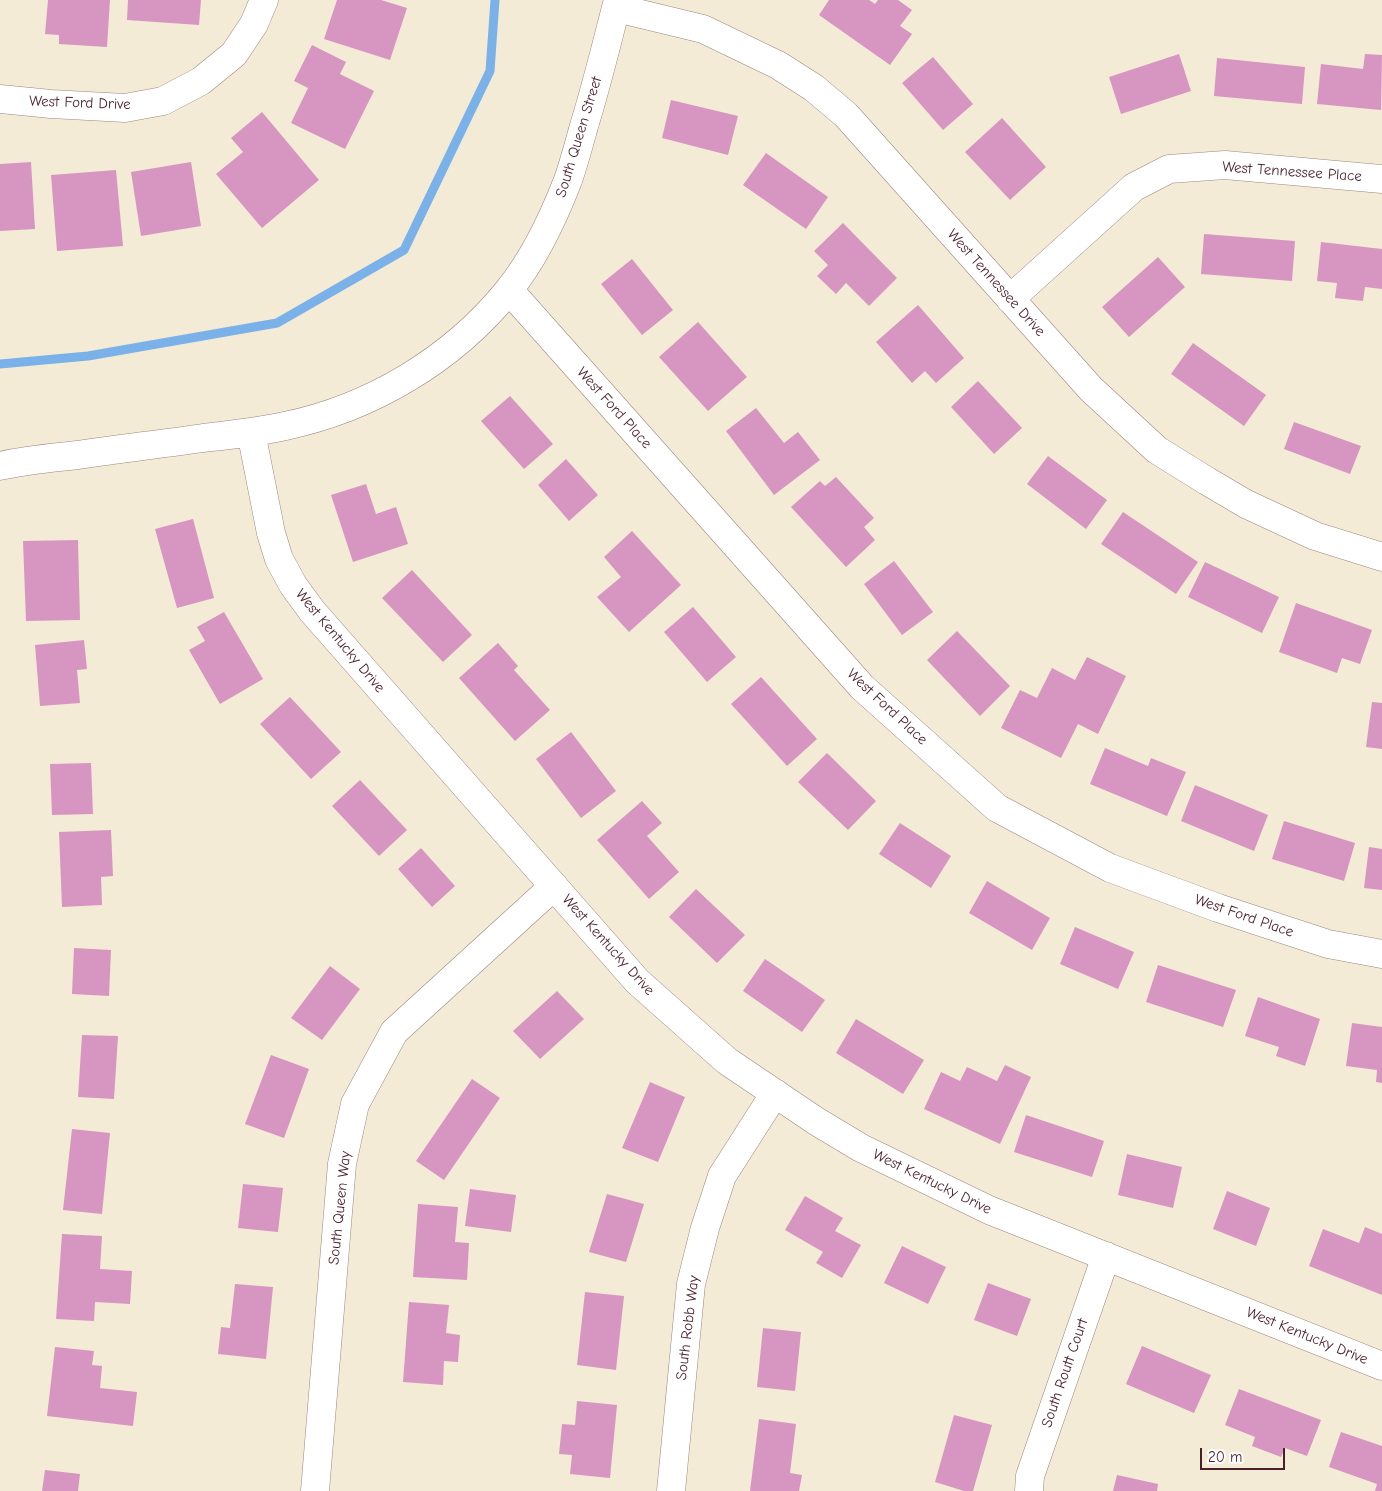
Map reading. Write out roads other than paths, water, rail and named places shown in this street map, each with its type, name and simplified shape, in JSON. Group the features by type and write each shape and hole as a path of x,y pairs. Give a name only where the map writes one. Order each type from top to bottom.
{"street":[{"name":"West Ford Drive","path":"0,99 126,108 163,101 201,81 234,54 254,24 264,0"},
{"name":"South Queen Street","path":"251,432 317,418 352,406 383,392 416,373 446,352 488,314 509,290 540,241 569,178 617,4"},
{"name":"West Tennessee Drive","path":"617,4 703,30 778,65 814,88 846,115 1091,389 1157,450 1206,482 1246,504 1315,536 1382,556"},
{"name":"West Tennessee Place","path":"1010,299 1134,187 1169,169 1225,165 1382,179"},
{"name":"West Ford Place","path":"509,290 862,687 997,808 1110,868 1218,908 1328,944 1382,954"},
{"path":"0,466 251,432"},
{"name":"West Kentucky Drive","path":"251,432 271,533 279,559 292,584 312,611 637,981 727,1061 816,1121 861,1148 919,1178 988,1210 1382,1366"},
{"name":"South Queen Way","path":"315,1491 342,1164 355,1104 394,1032 554,886"},
{"name":"South Robb Way","path":"671,1491 691,1284 705,1228 722,1176 774,1093"},
{"name":"South Routt Court","path":"1029,1491 1030,1476 1106,1256"}],"waterway":[{"path":"0,364 88,356 277,323 404,250 490,71 495,0"}]}
